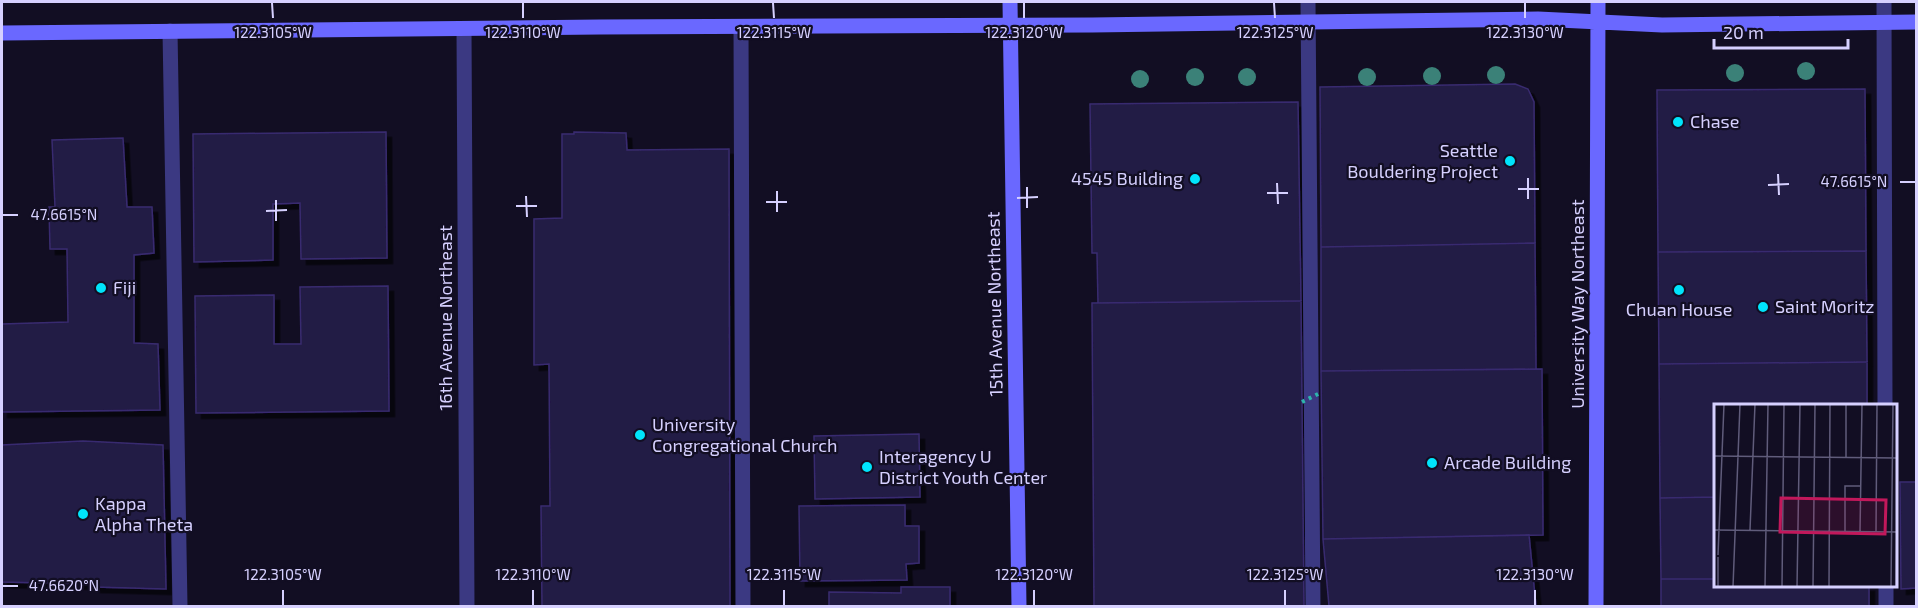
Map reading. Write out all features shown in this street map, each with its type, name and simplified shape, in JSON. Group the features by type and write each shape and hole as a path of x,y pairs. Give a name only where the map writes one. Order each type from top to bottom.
{"main road":[{"name":"15th Avenue Northeast","path":"1010,2 1019,606"},
{"name":"University Way Northeast","path":"1596,606 1598,2"},
{"path":"2,33 1538,20 1662,25 1917,22"}],"street":[{"path":"1308,2 1313,606"},
{"path":"1884,2 1885,404"},
{"path":"741,27 743,606"},
{"name":"16th Avenue Northeast","path":"464,29 467,606"},
{"path":"170,32 180,606"},
{"path":"1886,587 1886,606"}],"path":[{"path":"1302,402 1322,392"}],"building":[{"path":"1515,84 1528,89 1534,102 1535,243 1321,247 1320,87"},
{"path":"1865,89 1866,251 1658,252 1657,90"},
{"name":"4545 Building","path":"1298,102 1301,301 1098,303 1097,253 1092,253 1090,104"},
{"path":"386,132 387,258 301,259 300,203 273,204 273,260 194,262 193,134"},
{"name":"University Congregational Church","path":"574,132 626,133 627,150 729,149 730,606 542,606 541,506 550,506 549,364 534,365 534,219 562,218 562,134 574,134"},
{"name":"Fiji","path":"123,138 127,207 152,207 154,253 134,255 134,343 158,344 160,410 2,412 2,324 68,322 67,249 50,249 49,207 55,207 52,140"},
{"path":"1535,243 1536,369 1321,371 1321,247"},
{"name":"Saint Moritz","path":"1866,251 1867,362 1659,364 1658,252"},
{"path":"388,286 389,411 196,413 195,296 274,295 274,344 301,344 300,287"},
{"path":"1301,301 1304,606 1094,606 1092,303"},
{"path":"1867,362 1867,404 1714,404 1714,497 1660,498 1659,364"},
{"name":"Arcade Building","path":"1542,369 1543,535 1323,539 1321,371"},
{"name":"Interagency U District Youth Center","path":"919,434 920,497 815,499 814,436"},
{"name":"Kappa Alpha Theta","path":"83,441 163,445 166,589 95,587 95,584 2,582 2,445"},
{"path":"1900,482 1916,482 1916,588 1901,589"},
{"path":"1714,497 1714,579 1661,579 1660,498"},
{"path":"905,505 905,526 919,526 919,563 906,564 907,580 800,581 799,506"},
{"path":"1529,535 1536,606 1329,606 1323,539"},
{"path":"1661,579 1714,579 1714,587 1869,587 1869,606 1661,606"},
{"path":"901,587 950,587 950,606 829,606 829,592 901,593"}],"place":[{"name":"Chase","path":"1678,122"},
{"name":"Seattle Bouldering Project","path":"1510,161"},
{"name":"4545 Building","path":"1195,179"},
{"name":"Fiji","path":"101,288"},
{"name":"Chuan House","path":"1679,290"},
{"name":"Saint Moritz","path":"1763,307"},
{"name":"University Congregational Church","path":"640,435"},
{"name":"Arcade Building","path":"1432,463"},
{"name":"Interagency U District Youth Center","path":"867,467"},
{"name":"Kappa Alpha Theta","path":"83,514"}]}
